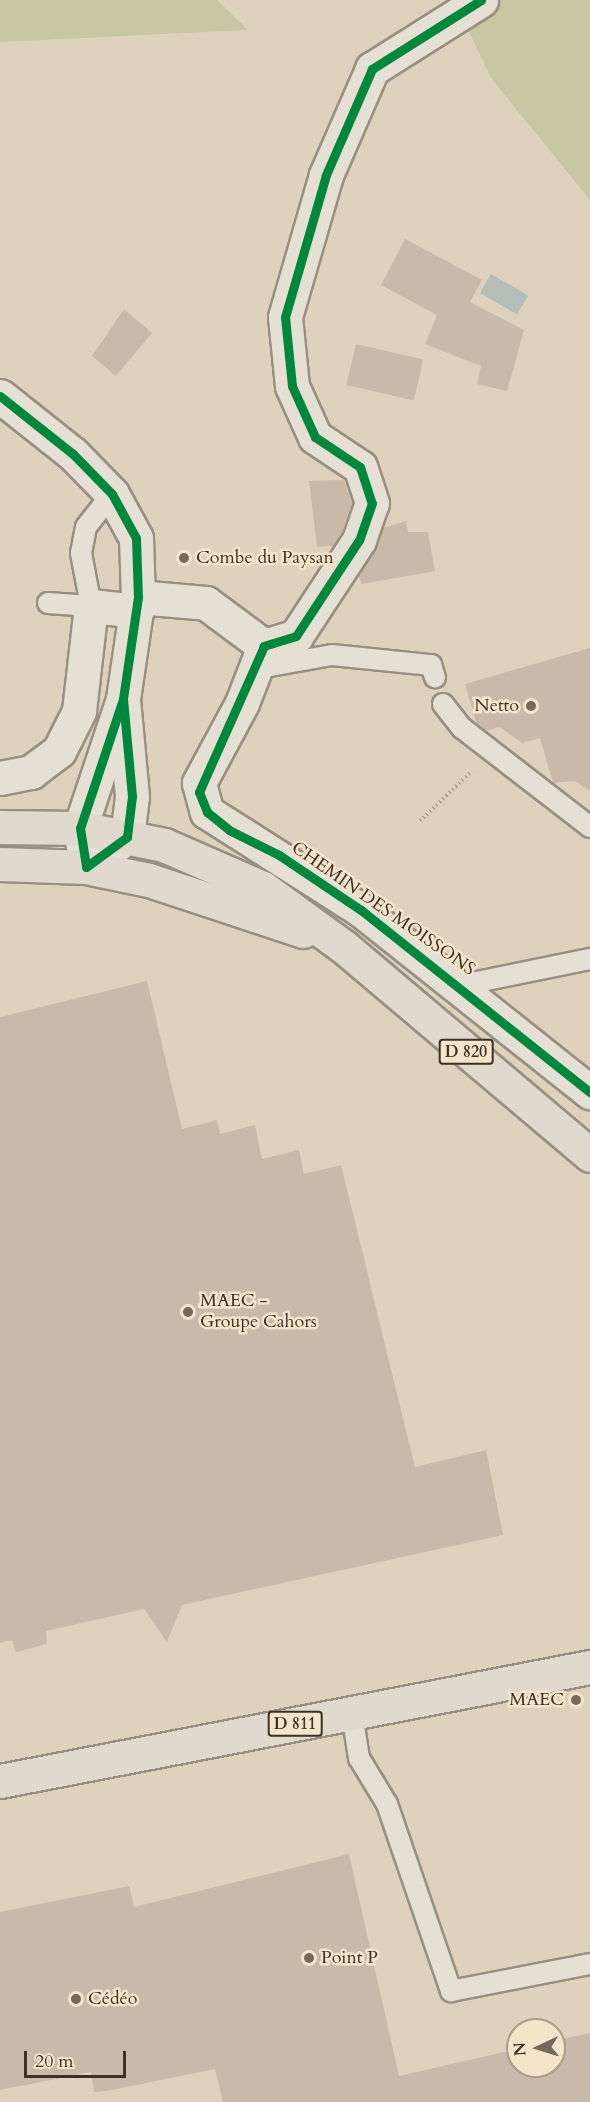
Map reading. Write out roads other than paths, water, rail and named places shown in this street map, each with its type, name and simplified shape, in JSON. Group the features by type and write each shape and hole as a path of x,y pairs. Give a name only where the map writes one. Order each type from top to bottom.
{"main road":[{"name":"D 820","path":"0,827 80,828 164,845 263,888 344,947 590,1155"},
{"name":"D 820","path":"0,864 86,867 160,884 344,947"},
{"name":"D 811","path":"0,1781 590,1667"}],"street":[{"path":"0,778 31,772 59,751 79,711 91,606 206,603 261,657 296,636 359,540 372,503 360,467 315,437 292,386 285,317 326,175 372,69 481,0"},
{"path":"0,396 73,454 112,494 136,538 137,604 123,699 80,828 86,867 127,837 132,796 123,699"},
{"name":"CHEMIN DES MOISSONS","path":"261,657 199,783 207,812 361,910 462,985 590,1092"}],"lane":[{"path":"48,603 91,606 81,553 86,527 112,494"},
{"path":"261,657 332,656 431,665 435,677"},
{"path":"443,704 462,728 590,827"},
{"path":"462,985 590,959"},
{"path":"352,1713 359,1758 387,1804 451,1991 590,1964"}],"place":[{"name":"Combe du Paysan","path":"184,558"},
{"name":"Netto","path":"531,706"},
{"name":"MAEC - Groupe Cahors","path":"188,1312"},
{"name":"MAEC","path":"576,1700"},
{"name":"Point P","path":"309,1958"},
{"name":"Cédéo","path":"76,1999"}]}
